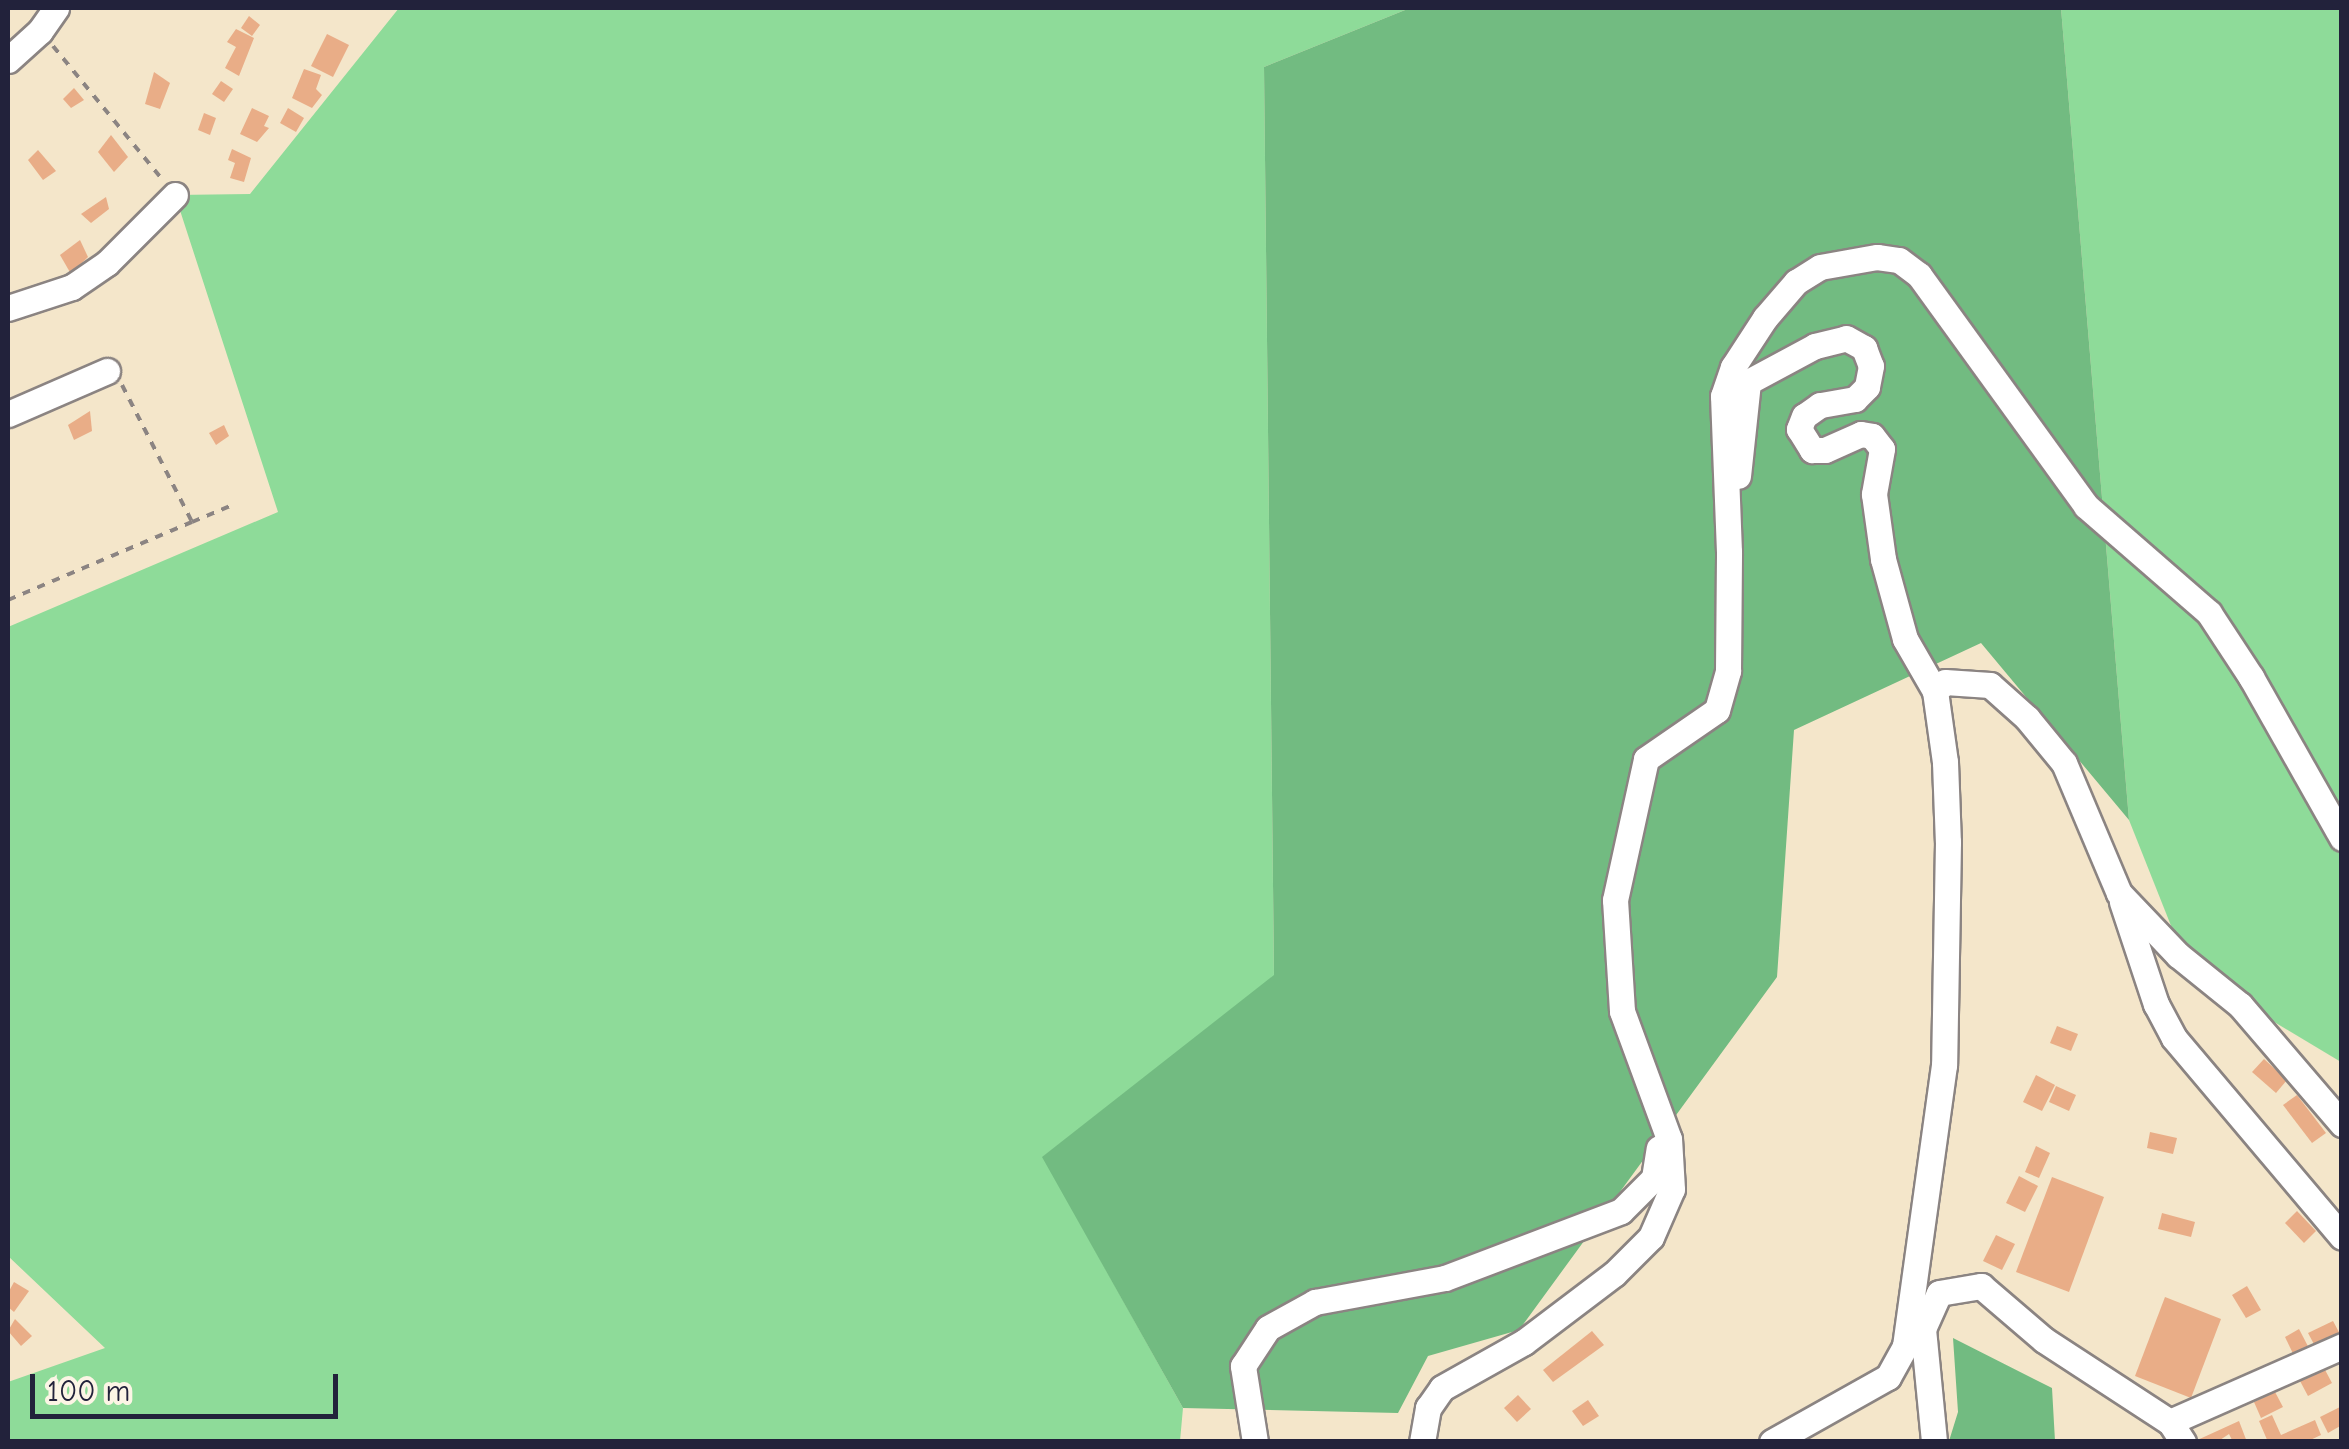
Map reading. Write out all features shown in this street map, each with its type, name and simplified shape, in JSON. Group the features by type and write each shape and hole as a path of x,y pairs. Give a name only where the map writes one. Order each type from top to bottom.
{"street":[{"path":"8,60 40,31 56,8"},
{"path":"8,308 84,279 107,263 175,195"},
{"path":"1730,552 1723,412 1733,367 1764,318 1796,282 1820,267 1850,260 1898,260 1918,275 2086,506 2208,614 2251,677 2342,838"},
{"path":"1422,1442 1428,1408 1442,1388 1524,1342 1614,1274 1651,1237 1672,1188 1668,1139 1622,1012 1615,900 1646,759 1717,710 1728,671 1730,552 1742,404 1748,382 1815,346 1846,338 1864,348 1871,366 1867,386 1856,399 1820,405 1804,416 1800,429 1812,450 1825,450 1861,434 1878,440 1883,457 1874,494 1883,559 1905,638 1935,691 1945,762 1948,842 1944,1066 1914,1337 1934,1442"},
{"path":"8,414 107,372"},
{"path":"1935,691 1945,682 1990,685 2027,718 2064,763 2119,893 2156,1004 2174,1038 2342,1237"},
{"path":"2119,893 2178,955 2240,1005 2342,1124"},
{"path":"1255,1442 1243,1366 1268,1328 1315,1302 1444,1278 1621,1211 1654,1178 1660,1111"},
{"path":"1772,1442 1888,1378 1939,1293 1981,1286 2044,1340 2176,1432 2342,1346"}],"path":[{"path":"40,31 175,195"},
{"path":"107,372 117,375 192,522"},
{"path":"8,600 230,506"}],"green space":[{"path":"399,8 1410,8 1264,67 1274,976 1043,1157 1183,1408 1180,1441 8,1441 8,1382 105,1348 8,1256 8,627 278,512 175,195 250,194"},
{"path":"1410,8 2061,8 2129,820 1981,643 1794,730 1777,977 1519,1330 1428,1356 1398,1413 1183,1408 1042,1157 1274,975 1264,67"},
{"path":"2061,8 2341,8 2341,1062 2189,971 2129,820"},
{"path":"1953,1338 2052,1388 2055,1441 1949,1441 1958,1412"}],"building":[{"path":"249,16 260,25 252,36 241,28"},
{"path":"236,29 254,38 239,76 225,68 236,47 227,42"},
{"path":"327,34 349,45 333,77 311,66"},
{"path":"304,69 321,75 316,89 322,95 312,108 292,98"},
{"path":"154,72 170,83 160,109 145,104"},
{"path":"221,81 233,89 224,102 212,94"},
{"path":"74,88 84,100 71,108 63,99"},
{"path":"252,108 269,116 264,126 269,128 257,142 240,134"},
{"path":"288,108 304,118 296,132 280,123"},
{"path":"204,113 216,118 210,135 198,130"},
{"path":"111,135 128,157 114,172 98,152"},
{"path":"232,149 251,158 244,182 230,178 235,163 228,160"},
{"path":"38,150 56,171 43,180 28,160"},
{"path":"106,197 109,209 91,223 81,214"},
{"path":"80,240 88,257 71,274 60,255"},
{"path":"90,411 92,431 74,440 68,425"},
{"path":"224,425 229,436 216,445 209,433"},
{"path":"2057,1026 2078,1034 2071,1051 2050,1043"},
{"path":"2264,1059 2287,1080 2276,1093 2252,1072"},
{"path":"2036,1075 2055,1085 2042,1111 2023,1102"},
{"path":"2056,1086 2076,1095 2069,1111 2049,1102"},
{"path":"2297,1095 2326,1133 2312,1143 2283,1105"},
{"path":"2150,1132 2177,1138 2173,1154 2147,1148"},
{"path":"2036,1146 2050,1153 2039,1178 2025,1172"},
{"path":"2019,1176 2038,1186 2025,1212 2006,1203"},
{"path":"2052,1177 2104,1197 2069,1292 2016,1272"},
{"path":"2297,1211 2316,1231 2304,1243 2285,1223"},
{"path":"2162,1213 2195,1222 2191,1237 2158,1229"},
{"path":"1996,1235 2015,1244 2002,1270 1983,1261"},
{"path":"14,1282 29,1291 14,1312 8,1307 8,1293"},
{"path":"2247,1286 2261,1310 2246,1318 2232,1295"},
{"path":"2165,1297 2221,1319 2191,1398 2135,1376"},
{"path":"15,1319 32,1336 21,1346 8,1331"},
{"path":"2333,1321 2341,1336 2316,1348 2308,1333"},
{"path":"2299,1329 2312,1354 2297,1362 2285,1337"},
{"path":"1592,1331 1604,1345 1553,1382 1543,1370"},
{"path":"2324,1368 2332,1383 2308,1396 2300,1381"},
{"path":"2275,1392 2283,1407 2261,1418 2254,1402"},
{"path":"1518,1395 1531,1409 1517,1422 1504,1408"},
{"path":"1588,1400 1599,1416 1583,1426 1572,1411"},
{"path":"2342,1406 2342,1425 2328,1433 2320,1417"},
{"path":"2272,1415 2281,1435 2315,1420 2321,1435 2306,1442 2268,1442 2259,1421"},
{"path":"2239,1421 2247,1442 2233,1442 2229,1434 2217,1442 2193,1442"}]}
